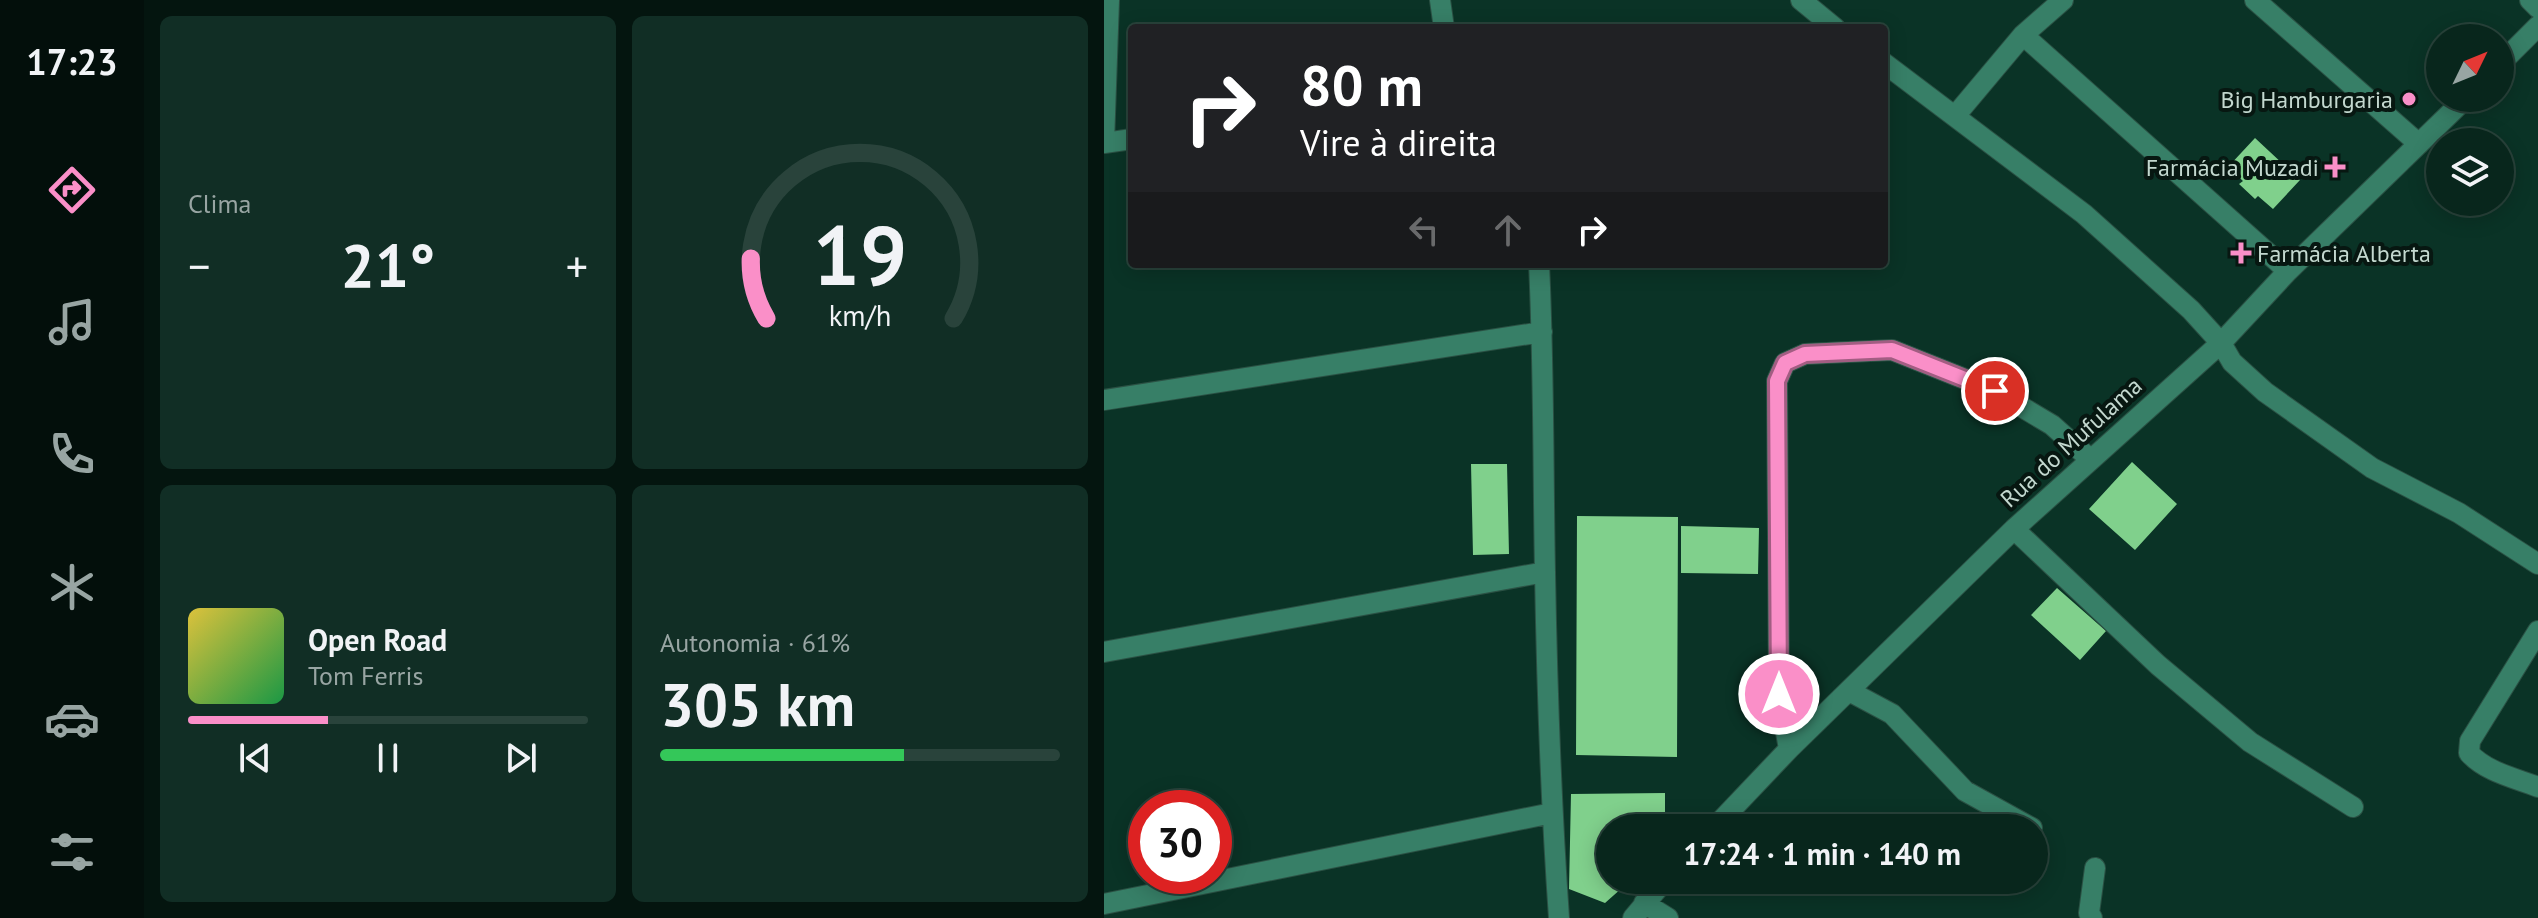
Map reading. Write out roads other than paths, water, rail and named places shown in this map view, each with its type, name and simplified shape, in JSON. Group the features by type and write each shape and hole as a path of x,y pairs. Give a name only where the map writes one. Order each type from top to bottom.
{"street":[{"path":"1109,0 1104,143 1128,140"},
{"path":"1801,0 1830,24"},
{"path":"1955,116 2023,35 2063,0"},
{"path":"2255,0 2419,144"},
{"path":"2530,0 2538,8"},
{"path":"1442,1 1444,24"},
{"path":"2514,50 2538,26"},
{"path":"2023,35 2288,271"},
{"path":"1888,66 2084,214 2191,310 2221,343 2232,362 2265,392 2372,468 2459,513 2538,564"},
{"name":"Rua do Mufulama","path":"1727,814 1789,749 2014,529 2221,343 2288,271 2452,112"},
{"path":"1539,268 1552,813 1559,918"},
{"path":"1104,400 1542,332"},
{"path":"1789,749 1779,694 1777,381 1785,363 1805,354 1892,350 1995,391 2052,425 2090,459"},
{"path":"2014,529 2158,665 2250,742 2353,807"},
{"path":"1104,652 1545,572"},
{"path":"2538,631 2470,741 2469,753 2476,761 2493,770 2538,787"},
{"path":"1849,691 1892,714 1965,791 2007,814"},
{"path":"1104,904 1552,813"},
{"path":"2092,918 2089,913 2095,868"},
{"path":"1652,894 1638,910 1668,918"}],"place":[{"name":"Big Hamburgaria","path":"2409,99"},
{"name":"Farmácia Muzadi","path":"2335,167"},
{"name":"Farmácia Alberta","path":"2241,253"}]}
